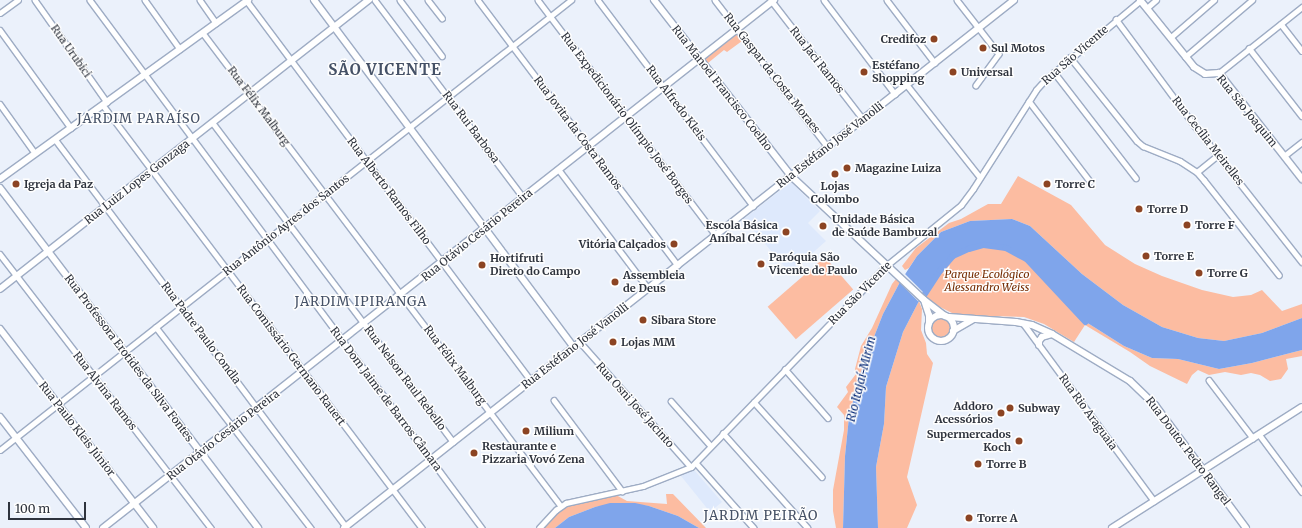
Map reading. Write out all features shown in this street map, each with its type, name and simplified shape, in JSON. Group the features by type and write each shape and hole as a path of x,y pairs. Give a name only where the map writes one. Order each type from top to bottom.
{"main road":[{"path":"314,0 574,347"},
{"name":"Rua Luiz Lopes Gonzaga","path":"0,290 369,0"},
{"name":"Rua Manoel Francisco Coelho","path":"654,0 791,176 923,298 947,317"},
{"name":"Rua Estéfano José Vanolli","path":"345,528 1014,0"},
{"name":"Rua São Joaquim","path":"1140,0 1199,72 1205,74 1219,73 1302,179"},
{"path":"0,179 248,1"},
{"name":"Rua Otávio Cesário Pereira","path":"103,528 304,372 485,229 523,197 589,147 773,1"},
{"name":"Rua Professora Erotides da Silva Fontes","path":"0,188 258,528"},
{"path":"923,298 929,315 928,327 931,335 938,340 945,340 953,332 972,320"},
{"path":"929,323 938,315 947,317 953,324 953,332"},
{"name":"Rua Doutor Pedro Rangel","path":"947,317 1023,323 1039,327 1120,375 1140,389 1155,405 1246,528"},
{"name":"Rua Paulo Kleis Júnior","path":"0,329 153,528"},
{"path":"1039,345 1039,341 1042,337 1052,334"},
{"path":"1112,528 1302,407"},
{"path":"0,417 86,528"}],"street":[{"path":"0,13 18,0"},
{"name":"Rua Urubici","path":"35,0 105,103"},
{"name":"Rua Dom Jaime de Barros Câmara","path":"90,0 482,528"},
{"path":"145,0 180,49"},
{"path":"200,0 216,23"},
{"name":"Rua Rui Barbosa","path":"375,0 523,197"},
{"path":"400,0 442,56"},
{"path":"428,0 442,18"},
{"name":"Rua Jovita da Costa Ramos","path":"478,0 678,265"},
{"name":"Rua Expedicionário Olímpio José Borges","path":"538,0 716,235"},
{"name":"Rua Antônio Ayres dos Santos","path":"0,450 571,0"},
{"name":"Rua Alfredo Kleis","path":"598,0 753,206"},
{"name":"Rua Gaspar da Costa Moraes","path":"715,0 828,147"},
{"path":"824,0 896,94"},
{"path":"887,0 935,62"},
{"path":"957,0 999,54 976,86"},
{"name":"Rua São Vicente","path":"540,528 561,506 572,501 622,491 655,482 691,467 696,463 723,433 887,265 961,205 1036,90 1070,57 1140,0"},
{"path":"1147,8 1156,0"},
{"path":"1170,38 1214,0"},
{"path":"1186,57 1252,0"},
{"name":"Rua Alberto Ramos Filho","path":"248,1 531,381"},
{"name":"Rua Jaci Ramos","path":"773,1 863,120"},
{"path":"1219,73 1302,6"},
{"name":"Rua Cecília Meirelles","path":"1116,19 1218,155 1302,262"},
{"path":"1281,24 1302,51"},
{"path":"0,30 71,128"},
{"name":"Rua Félix Malburg","path":"203,33 561,506"},
{"path":"1250,48 1302,116"},
{"path":"1070,57 1137,141 1143,146 1180,161 1197,172 1279,275"},
{"path":"1054,72 1136,178"},
{"path":"907,85 980,177"},
{"path":"1029,101 1090,181"},
{"name":"Rua Comissário Germano Rauert","path":"105,103 152,170 422,528"},
{"path":"0,104 35,153"},
{"name":"Rua Nelson Raul Rebello","path":"213,123 453,442"},
{"name":"Rua Padre Paulo Condla","path":"55,139 345,528"},
{"path":"1284,156 1302,142"},
{"path":"1197,172 1218,155"},
{"path":"559,170 648,288"},
{"name":"Rua Alvina Ramos","path":"0,254 211,528"},
{"name":"Rua Rio Araguaia","path":"1023,323 1154,501"},
{"path":"156,327 311,528"},
{"name":"Rua Osni José Jacinto","path":"580,342 691,467"},
{"path":"785,370 828,418"},
{"path":"1209,380 1253,438"},
{"path":"554,400 622,491"},
{"path":"671,401 711,446"},
{"path":"754,402 822,477"},
{"path":"723,433 808,528"},
{"path":"1259,434 1302,492"},
{"path":"696,463 754,528"}],"shaded area":[{"name":"Escola Básica Aníbal César","path":"791,182 820,211 808,223 826,241 790,273 744,219"},
{"path":"692,470 695,471 722,502 710,512 681,476"}],"green space":[{"path":"737,34 742,41 727,52 724,50 708,63 705,59"},
{"path":"1018,176 1071,205 1105,245 1135,264 1162,276 1202,290 1233,297 1251,295 1262,290 1282,311 1302,304 1302,318 1262,333 1224,341 1198,338 1162,327 1123,305 1082,274 1030,226 1012,219 970,221 941,232 917,256 909,268 905,270 902,266 916,248 949,223 961,219 988,204 1001,204"},
{"name":"Parque Ecológico Alessandro Weiss","path":"984,245 1006,248 1027,259 1086,322 1124,346 1152,358 1178,359 1219,369 1252,363 1302,350 1302,356 1286,359 1288,369 1281,379 1270,381 1260,375 1251,373 1241,375 1225,372 1209,375 1198,370 1192,375 1187,384 1150,366 1085,325 1074,342 1044,324 1024,317 956,315 934,304 924,295 940,271 953,256 969,249"},
{"path":"825,257 853,289 796,339 768,307"},
{"path":"896,279 900,282 883,314 870,347 859,378 849,417 845,456 843,528 836,528 833,511 833,490 844,430 844,415 837,407 848,392 846,387 856,374 855,369 861,346 872,328 892,284"},
{"path":"919,301 922,309 921,330 926,343 927,354 933,363 907,477 917,505 907,528 878,528 876,467 884,424 886,387 903,332"},
{"path":"941,318 948,321 951,328 948,335 941,338 934,335 931,328 934,321"},
{"path":"666,494 673,494 706,528 699,528 678,516 649,506 623,503 595,507 569,517 555,528 542,528 564,507 574,504 616,495 627,501 667,504"}],"water":[{"name":"Rio Itajaí-Mirim","path":"1012,219 1030,226 1082,274 1123,305 1162,327 1198,338 1224,341 1262,333 1302,318 1302,350 1252,363 1219,369 1178,359 1152,358 1124,346 1086,322 1027,259 1006,248 984,245 969,249 953,256 940,271 919,301 903,332 886,387 884,424 876,467 878,528 843,528 845,456 849,417 859,378 870,347 883,314 900,282 917,256 941,232 970,221"},
{"path":"610,503 635,503 649,506 678,516 699,528 555,528 569,517"}],"pier":[{"path":"904,273 925,294 918,301 897,280"}],"waterway":[{"path":"925,294 940,271 953,256 969,249 984,245 1006,248 1027,259 1086,322"}],"place":[{"name":"Credifoz","path":"934,39"},
{"name":"Sul Motos","path":"983,48"},
{"name":"Estéfano Shopping","path":"864,72"},
{"name":"Universal","path":"953,72"},
{"name":"Magazine Luiza","path":"847,168"},
{"name":"Lojas Colombo","path":"835,174"},
{"name":"Igreja da Paz","path":"16,184"},
{"name":"Torre C","path":"1047,184"},
{"name":"Torre D","path":"1139,209"},
{"name":"Torre F","path":"1187,225"},
{"name":"Unidade Básica de Saúde Bambuzal","path":"823,226"},
{"name":"Escola Básica Aníbal César","path":"786,232"},
{"name":"Vitória Calçados","path":"674,244"},
{"name":"Torre E","path":"1146,256"},
{"name":"Paróquia São Vicente de Paulo","path":"761,264"},
{"name":"Hortifruti Direto do Campo","path":"482,265"},
{"name":"Torre G","path":"1199,273"},
{"name":"Assembleia de Deus","path":"615,282"},
{"name":"Sibara Store","path":"643,320"},
{"name":"Lojas MM","path":"613,342"},
{"name":"Subway","path":"1010,408"},
{"name":"Addoro Acessórios","path":"1001,413"},
{"name":"Milium","path":"526,431"},
{"name":"Supermercados Koch","path":"1019,441"},
{"name":"Restaurante e Pizzaria Vovó Zena","path":"474,453"},
{"name":"Torre B","path":"978,464"},
{"name":"Torre A","path":"969,518"}],"district":[{"name":"SÃO VICENTE","path":"385,70"},
{"name":"JARDIM PARAÍSO","path":"139,119"},
{"name":"JARDIM IPIRANGA","path":"361,302"},
{"name":"JARDIM PEIRÃO","path":"761,516"}]}
